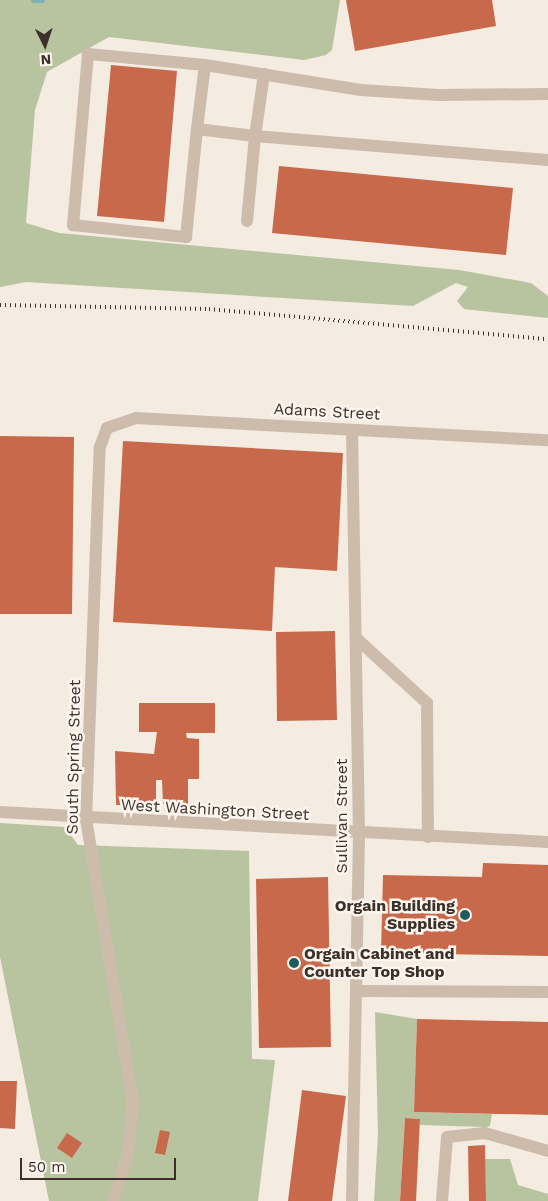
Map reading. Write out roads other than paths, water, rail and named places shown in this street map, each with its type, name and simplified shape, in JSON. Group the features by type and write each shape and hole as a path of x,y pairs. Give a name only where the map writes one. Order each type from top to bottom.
{"street":[{"path":"205,65 186,237 73,225 88,54 205,65 428,94 548,94"},
{"path":"247,221 264,74"},
{"path":"197,129 256,136 548,160"},
{"name":"Adams Street","path":"107,428 136,418 548,440"},
{"name":"South Spring Street","path":"107,428 100,447 86,820 133,1102 128,1154 112,1201"},
{"name":"Sullivan Street","path":"352,430 359,833 358,991 352,1201"},
{"path":"357,639 427,703 428,836"},
{"name":"West Washington Street","path":"0,812 86,820 548,842"},
{"path":"358,991 548,992"},
{"path":"442,1201 447,1137 485,1133 548,1151"}],"waterway":[{"path":"34,0 42,0"}],"railway":[{"path":"0,305 209,309 548,339"}],"place":[{"name":"Orgain Building Supplies","path":"465,915"},
{"name":"Orgain Cabinet and Counter Top Shop","path":"294,963"}]}
